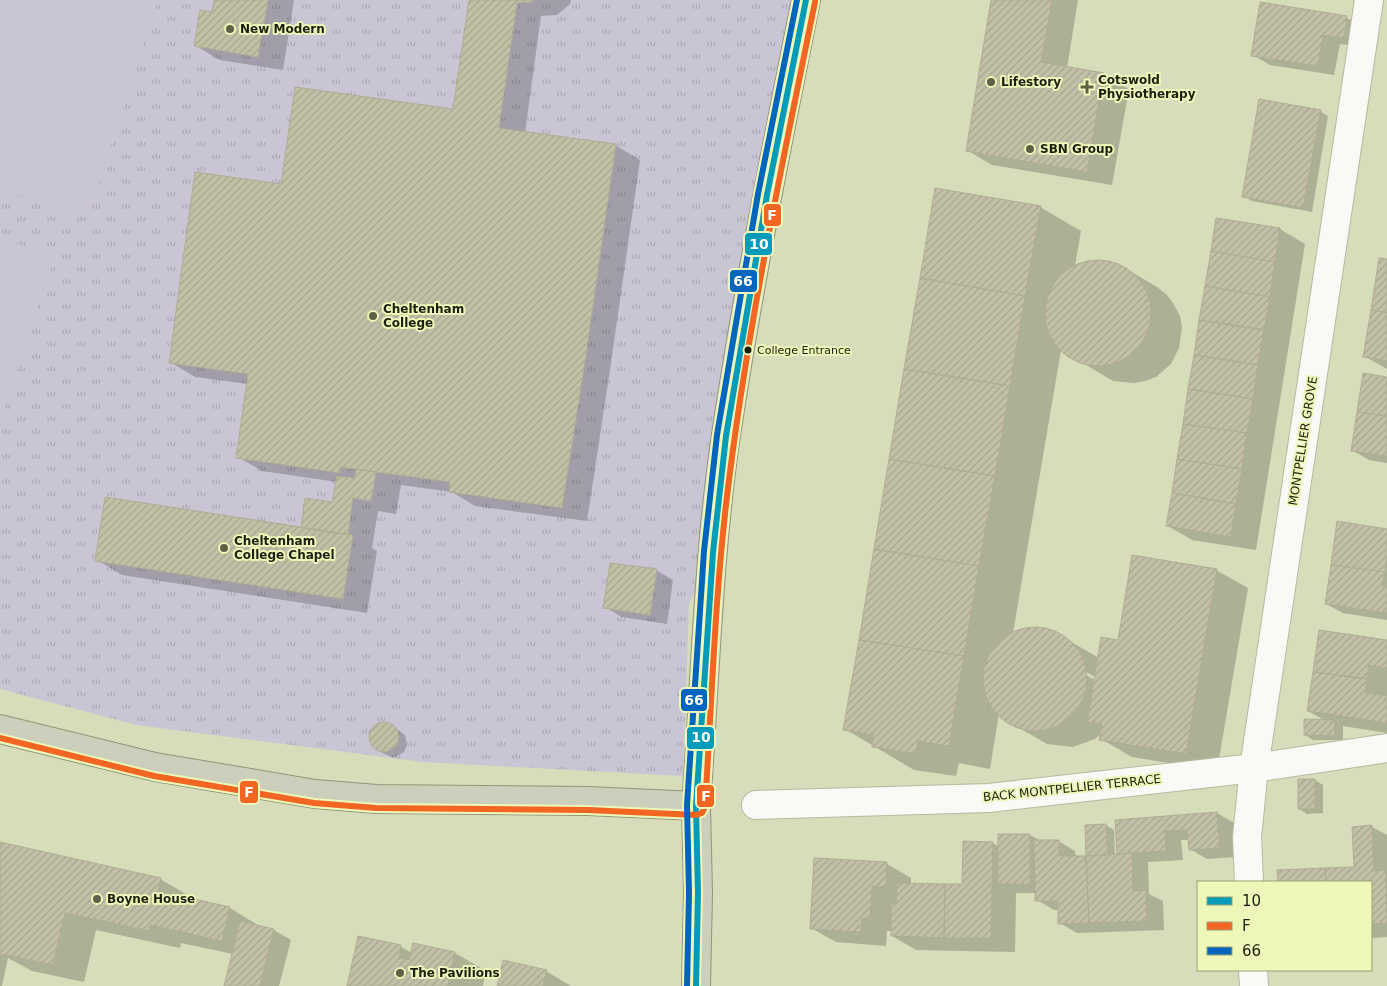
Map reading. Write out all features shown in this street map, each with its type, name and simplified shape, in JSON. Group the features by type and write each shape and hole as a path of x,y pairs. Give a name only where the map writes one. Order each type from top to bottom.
{"highway":[{"path":"0,729 155,767 316,794 376,799 588,801 696,806 698,892 696,986"}],"main road":[{"path":"696,806 713,552 726,436 767,195 806,0"}],"street":[{"name":"MONTPELLIER GROVE","path":"1249,881 1247,837 1254,768 1369,0"},
{"name":"BACK MONTPELLIER TERRACE","path":"756,805 989,798 1254,768 1387,748"},
{"path":"1253,971 1254,986"}],"green space":[{"name":"Cheltenham College","path":"0,0 806,0 713,552 689,604 683,776 423,762 137,725 0,689"},
{"path":"0,0 158,0 88,217 0,189"},
{"path":"0,238 55,256 0,423"}],"building":[{"name":"New Modern","path":"214,0 268,0 258,57 194,46 200,10 212,12"},
{"path":"469,0 534,0 532,2 517,3 499,128 616,144 562,508 449,492 450,482 340,467 340,473 236,458 248,374 169,363 195,172 281,184 295,87 453,109"},
{"path":"991,0 1052,0 1041,62 1104,73 1087,172 966,151"},
{"path":"1260,2 1347,16 1344,38 1323,35 1318,66 1251,56"},
{"path":"1259,99 1321,110 1303,208 1242,197"},
{"path":"935,188 1041,206 1025,296 920,278"},
{"path":"1216,218 1280,228 1275,262 1211,251"},
{"path":"1211,251 1275,262 1270,297 1205,286"},
{"path":"1379,258 1387,259 1387,313 1371,310"},
{"path":"1098,260 1118,264 1136,275 1147,293 1151,313 1147,333 1136,351 1118,362 1098,366 1078,362 1060,351 1049,333 1045,313 1049,293 1060,275 1078,264"},
{"path":"920,278 1025,296 1010,386 904,369"},
{"path":"1205,286 1270,297 1264,330 1199,320"},
{"path":"1371,310 1387,313 1387,361 1363,357"},
{"path":"1199,320 1264,330 1258,365 1194,355"},
{"path":"1194,355 1258,365 1253,399 1188,389"},
{"path":"904,369 1010,386 995,476 889,459"},
{"path":"1363,373 1387,377 1387,416 1357,412"},
{"path":"1188,389 1253,399 1247,433 1183,424"},
{"path":"1357,412 1387,416 1387,456 1351,451"},
{"path":"1183,424 1247,433 1242,469 1177,459"},
{"path":"889,459 995,476 979,566 874,549"},
{"path":"1177,459 1242,469 1236,504 1172,493"},
{"path":"356,469 376,472 371,501 353,498 348,535 301,528 305,498 332,502 337,476 355,478"},
{"path":"1172,493 1236,504 1231,537 1166,526"},
{"name":"Cheltenham College Chapel","path":"105,497 353,535 343,599 95,561"},
{"path":"1337,521 1387,529 1385,572 1331,565"},
{"path":"874,549 979,566 964,656 859,640"},
{"path":"1132,555 1217,569 1186,754 1099,740 1102,724 1087,722 1101,637 1118,640"},
{"path":"610,563 657,569 650,615 603,608"},
{"path":"1331,565 1385,572 1382,587 1387,587 1387,613 1325,604"},
{"path":"1035,627 1055,631 1064,636 1078,650 1083,659 1087,679 1083,699 1078,708 1064,722 1055,727 1035,731 1015,727 1006,722 992,708 987,699 983,679 987,659 992,650 1006,636 1015,631"},
{"path":"1319,630 1387,640 1387,668 1369,665 1367,679 1313,672"},
{"path":"859,640 964,656 949,746 918,741 916,754 872,747 874,735 843,730"},
{"path":"1313,672 1367,679 1365,693 1387,696 1387,723 1307,711"},
{"path":"1304,719 1335,720 1335,736 1304,735"},
{"path":"384,722 395,726 399,737 395,748 384,752 373,748 369,737 373,726"},
{"path":"1298,779 1315,779 1315,809 1298,809"},
{"path":"1217,812 1220,848 1189,850 1187,830 1165,831 1166,851 1117,854 1115,820"},
{"path":"1106,824 1108,855 1086,856 1085,825"},
{"path":"1372,825 1374,871 1386,870 1387,923 1372,924 1372,881 1326,881 1325,868 1354,867 1352,827"},
{"path":"998,834 1030,834 1030,884 998,884"},
{"path":"1034,840 1059,840 1059,856 1086,856 1089,923 1058,924 1058,901 1035,901"},
{"path":"963,841 993,842 991,938 944,938 945,884 962,884"},
{"name":"Boyne House","path":"0,842 161,878 158,891 230,907 222,941 150,925 149,931 65,913 53,965 0,954"},
{"path":"1132,853 1133,891 1146,890 1147,921 1089,923 1086,856"},
{"path":"814,858 887,862 886,887 872,886 870,918 862,918 861,932 810,929"},
{"path":"1325,868 1326,881 1278,881 1277,870"},
{"path":"897,883 945,884 944,938 891,936 891,904 896,904"},
{"path":"240,921 274,929 260,986 224,986"},
{"name":"The Pavilions","path":"358,936 401,945 399,958 409,960 413,943 455,952 448,986 347,986"},
{"name":"The Pavilions","path":"503,960 547,970 543,986 497,986"}],"transit line":[{"name":"66","path":"687,986 689,893 687,805 704,551 717,435 758,194 797,0"},
{"name":"10","path":"696,986 698,893 696,806 713,552 726,436 767,195 806,0"},
{"name":"F","path":"0,738 154,776 314,803 376,808 588,810 696,815 702,813 705,807 720,562 737,420 768,240 815,2"}],"place":[{"name":"New Modern","path":"230,29"},
{"name":"Lifestory","path":"991,82"},
{"name":"Cotswold Physiotherapy","path":"1087,87"},
{"name":"SBN Group","path":"1030,149"},
{"name":"Cheltenham College","path":"373,316"},
{"name":"College Entrance","path":"748,350"},
{"name":"Cheltenham College Chapel","path":"224,548"},
{"name":"Boyne House","path":"97,899"},
{"name":"The Pavilions","path":"400,973"}]}
